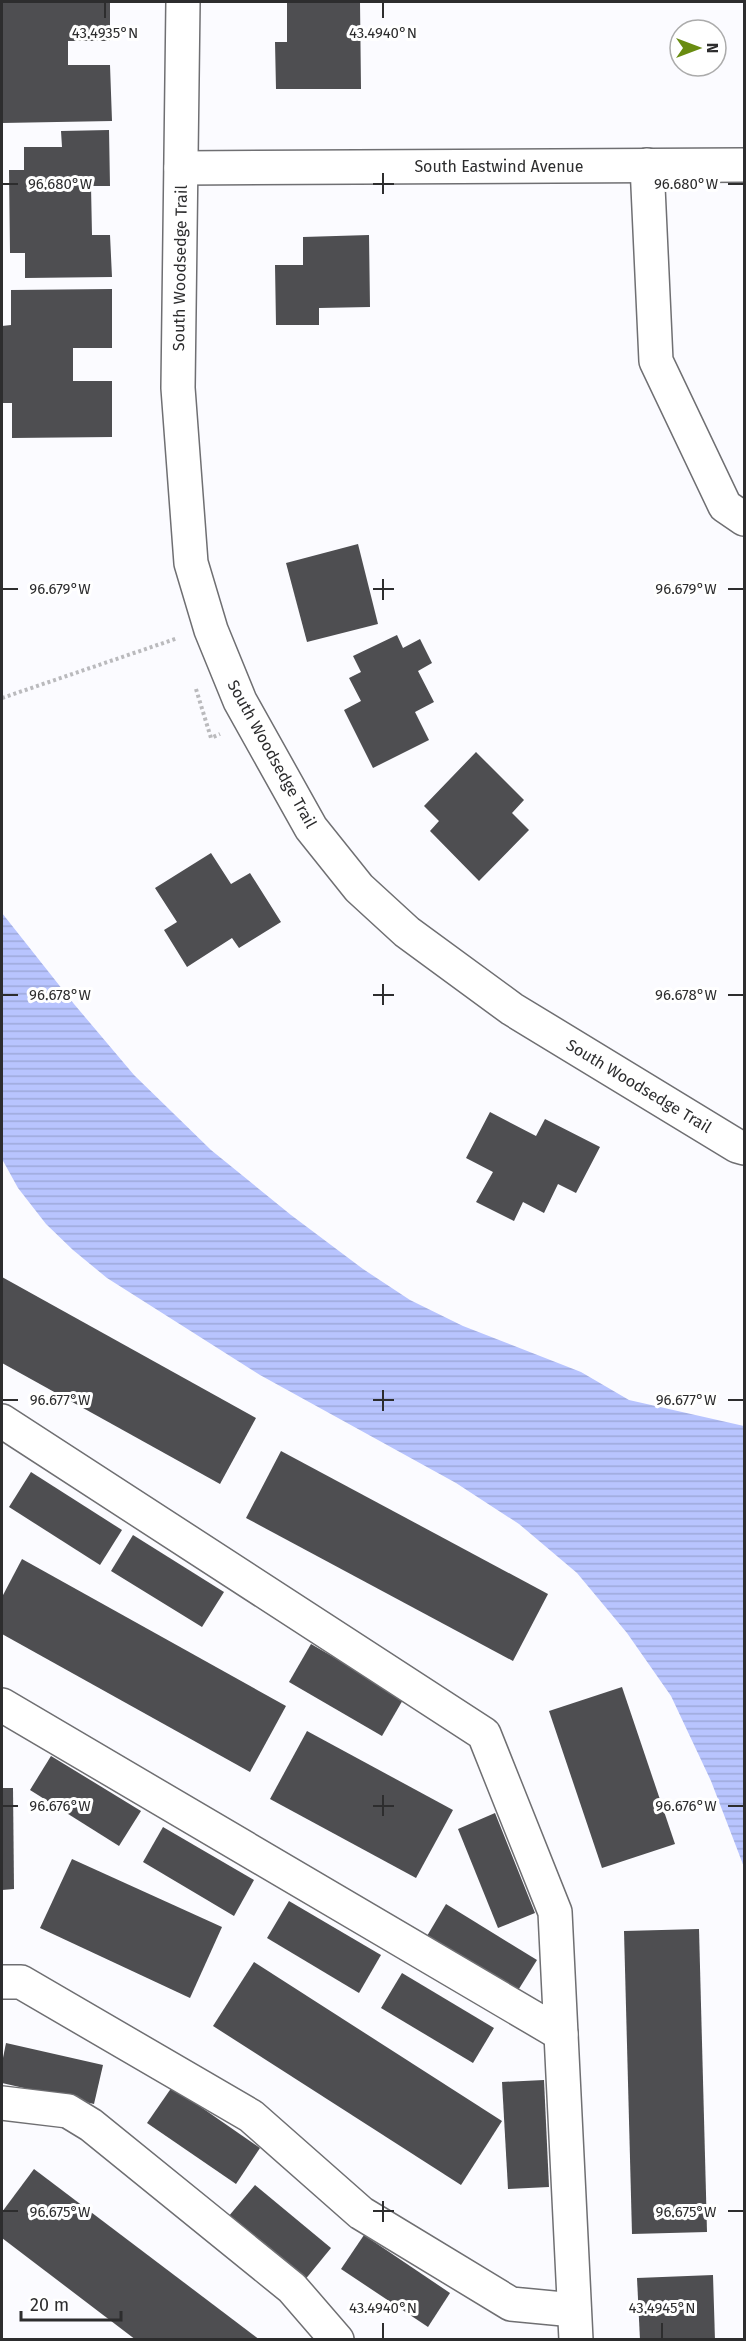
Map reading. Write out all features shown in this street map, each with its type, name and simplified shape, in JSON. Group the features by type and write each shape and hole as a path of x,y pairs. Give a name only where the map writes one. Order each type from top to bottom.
{"street":[{"name":"South Woodsedge Trail","path":"183,2 178,387 191,563 211,630 240,701 311,828 359,888 407,932 512,1009 737,1146 744,1148"},
{"path":"647,165 656,361 725,506 744,519"},
{"name":"South Eastwind Avenue","path":"181,168 744,165"},
{"path":"2,1421 484,1734 555,1912 575,2325 511,2304 361,2213 251,2116 21,1982 2,1982"},
{"path":"2,1705 561,2034"},
{"path":"2,2103 68,2111 92,2125 292,2288 337,2340"}],"path":[{"path":"2,698 181,638"},
{"path":"194,682 211,738 252,723"}],"water":[{"path":"2,913 134,1075 211,1150 291,1215 363,1269 410,1300 463,1326 581,1372 629,1400 744,1426 744,1867 711,1781 671,1696 627,1633 577,1573 519,1524 456,1483 260,1375 107,1278 46,1224 18,1188 2,1159"}],"building":[{"path":"2,2 110,2 110,41 68,41 68,65 110,65 112,121 2,123"},
{"path":"287,2 360,2 361,89 276,89 275,42 287,42"},
{"path":"109,130 110,186 91,186 92,235 110,235 112,277 25,278 25,253 10,253 9,170 24,170 24,147 62,147 61,131"},
{"path":"369,235 370,307 319,308 319,325 276,325 275,265 303,265 303,237"},
{"path":"112,289 112,348 73,348 73,381 112,381 112,437 12,438 12,403 2,403 2,326 11,325 11,290"},
{"path":"358,544 378,624 307,642 286,563"},
{"path":"397,635 403,648 420,639 432,663 418,671 434,702 415,712 429,740 373,768 344,710 361,701 349,678 361,672 353,656"},
{"path":"476,752 524,800 512,813 529,830 479,881 430,831 439,821 424,806"},
{"path":"211,853 231,884 250,873 281,922 239,948 232,938 187,967 164,930 177,922 155,888"},
{"path":"490,1112 536,1136 545,1119 600,1147 576,1193 558,1184 544,1213 523,1202 514,1221 476,1202 493,1172 466,1158"},
{"path":"2,1277 256,1418 220,1484 2,1363"},
{"path":"281,1451 548,1594 513,1661 246,1518"},
{"path":"31,1472 122,1530 100,1565 9,1507"},
{"path":"133,1535 224,1592 202,1627 111,1571"},
{"path":"22,1559 286,1706 250,1772 2,1634 2,1597"},
{"path":"311,1644 404,1698 382,1736 289,1682"},
{"path":"622,1687 675,1844 602,1868 549,1711"},
{"path":"307,1731 453,1810 416,1878 270,1799"},
{"path":"51,1756 141,1811 119,1846 30,1790"},
{"path":"2,1788 13,1788 14,1889 2,1890"},
{"path":"495,1813 535,1913 498,1928 458,1829"},
{"path":"163,1827 254,1880 234,1916 143,1862"},
{"path":"72,1859 222,1927 190,1998 40,1928"},
{"path":"289,1901 381,1955 359,1993 267,1938"},
{"path":"446,1904 537,1960 517,1992 427,1936"},
{"path":"699,1929 707,2232 632,2234 624,1931"},
{"path":"254,1962 502,2121 461,2185 213,2026"},
{"path":"402,1973 494,2028 473,2063 381,2008"},
{"path":"6,2043 103,2065 94,2104 2,2083 2,2063"},
{"path":"544,2080 549,2187 508,2189 502,2082"},
{"path":"172,2087 260,2148 236,2184 147,2123"},
{"path":"34,2169 260,2340 136,2340 2,2238 2,2212"},
{"path":"255,2185 331,2248 304,2281 228,2217"},
{"path":"364,2235 450,2293 428,2327 341,2269"},
{"path":"713,2275 715,2340 640,2340 637,2278"}]}
